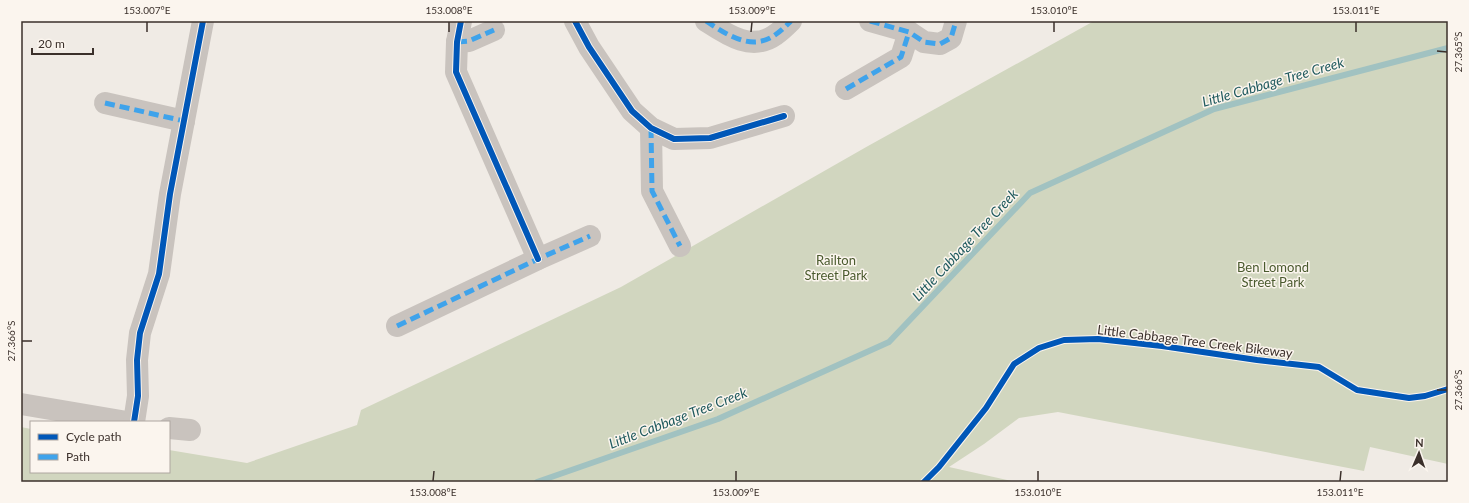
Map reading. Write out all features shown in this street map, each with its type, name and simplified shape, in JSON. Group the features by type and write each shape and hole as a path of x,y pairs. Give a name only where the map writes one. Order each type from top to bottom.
{"street":[{"path":"134,421 138,396 137,360 140,333 159,274 170,194 203,21"},
{"path":"575,21 589,47 632,111 651,128 674,139 710,138 784,116"},
{"path":"706,21 729,36 747,42 760,42 774,36 791,21"},
{"path":"870,21 908,32 924,42 940,44 951,38 956,21"},
{"path":"459,31 469,41 494,30"},
{"path":"459,31 456,72 538,259"},
{"path":"846,89 901,58 908,32"},
{"path":"105,103 184,122"},
{"path":"651,128 652,191 680,246"},
{"path":"397,326 590,236"},
{"path":"21,404 121,421"},
{"path":"170,428 190,430"}],"green space":[{"path":"1094,21 1448,21 1448,464 1370,447 1364,471 1058,412 1019,418 984,444 949,467 1016,482 21,482 21,427 30,429 30,473 170,473 170,450 247,463 357,425 361,410 621,287 868,146"}],"waterway":[{"name":"Little Cabbage Tree Creek","path":"537,482 718,419 889,342 1030,193 1214,109 1448,48"}],"marked path":[{"path":"706,21 730,36 757,42 766,40 775,35 791,21"},
{"path":"870,21 909,32 924,42 940,44 951,38 956,21"},
{"path":"457,42 469,41 494,30"},
{"path":"846,89 901,57 909,32"},
{"path":"105,103 184,121"},
{"path":"651,128 652,191 680,246"},
{"path":"397,326 590,236"}],"cycle path":[{"path":"134,421 138,396 137,360 140,333 159,274 170,194 203,21"},
{"path":"461,21 457,42 456,72 538,259"},
{"path":"575,21 589,47 632,111 651,128 674,139 710,138 784,116"},
{"name":"Little Cabbage Tree Creek Bikeway","path":"924,482 939,467 986,408 1014,364 1039,348 1064,340 1098,339 1319,367 1357,390 1409,398 1425,396 1448,389"}],"park label":[{"name":"Railton Street Park","path":"836,268"},
{"name":"Ben Lomond Street Park","path":"1273,274"}]}
